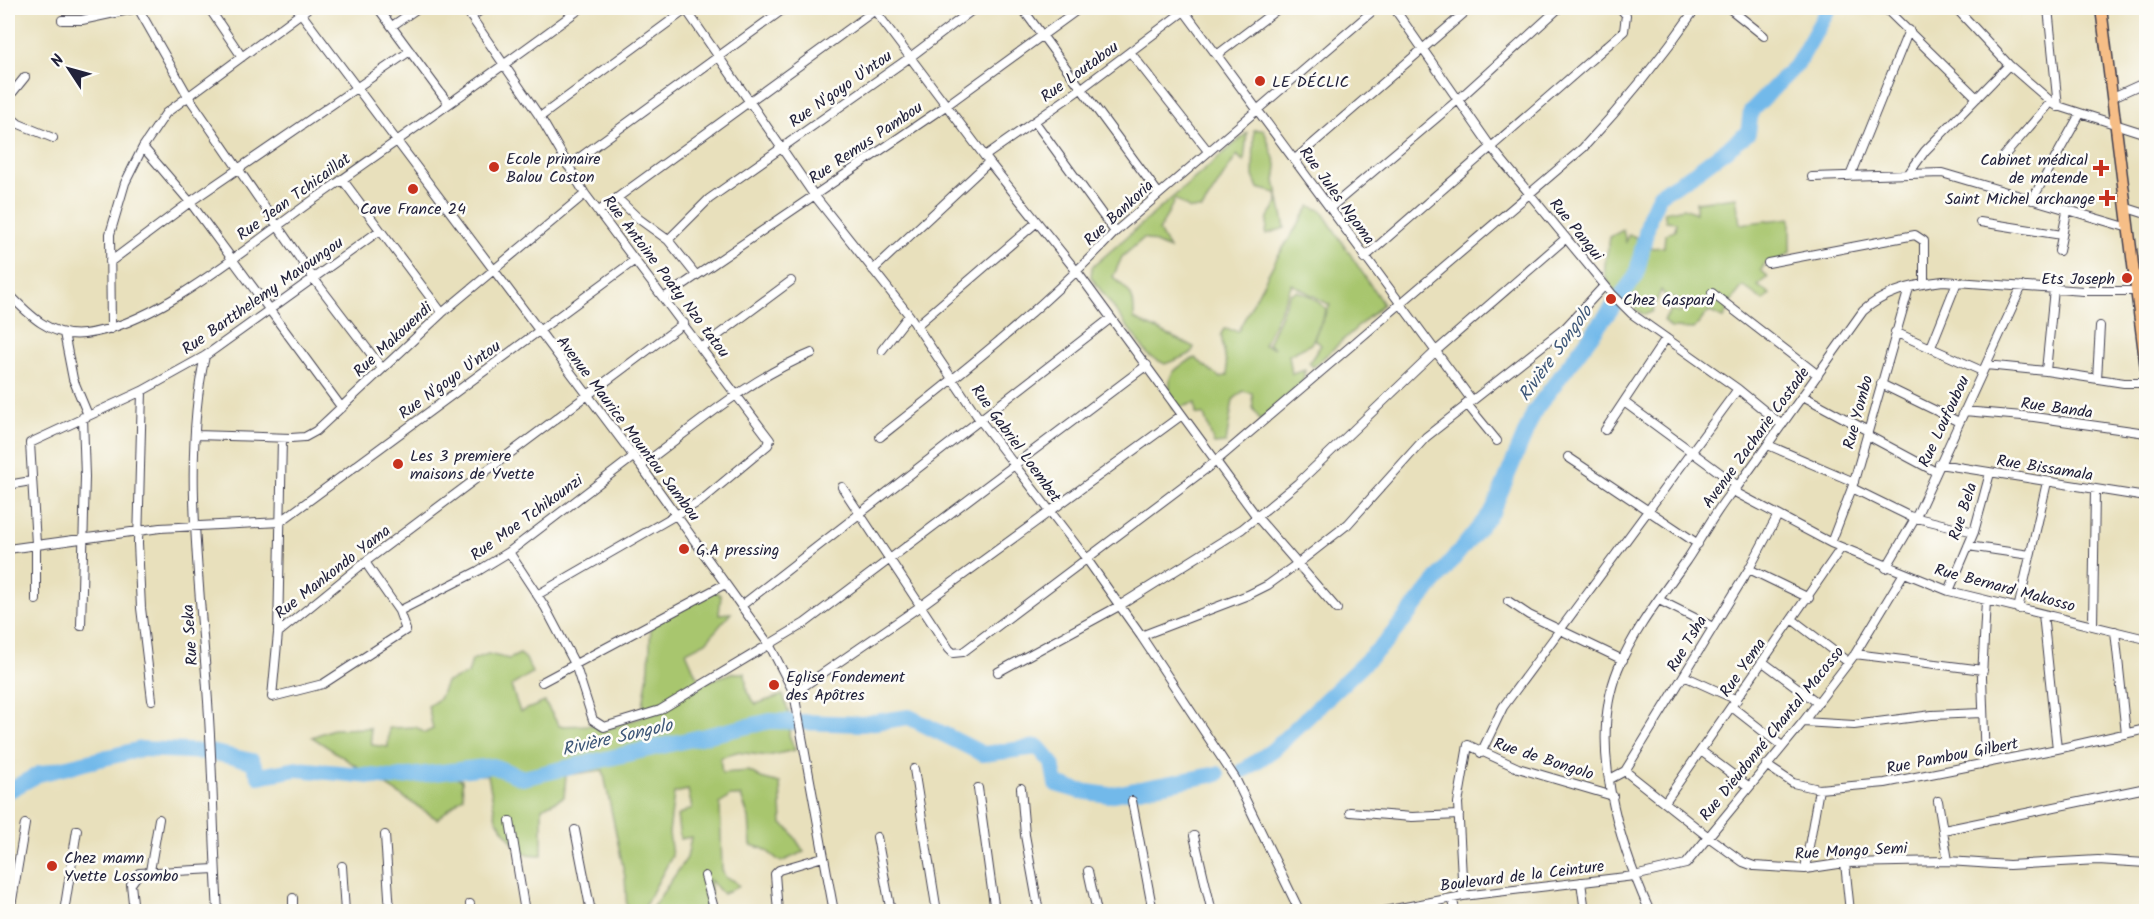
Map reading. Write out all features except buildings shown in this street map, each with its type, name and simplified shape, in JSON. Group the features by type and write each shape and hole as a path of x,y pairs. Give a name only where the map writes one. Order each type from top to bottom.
{"main road":[{"path":"2101,8 2129,228 2143,290 2146,369"}],"street":[{"path":"62,20 82,20 138,8 188,96 276,226 381,368"},
{"path":"210,8 242,57"},
{"path":"378,8 448,104"},
{"path":"392,26 417,8"},
{"name":"Rue Antoine Poaty Nzo tatou","path":"465,8 540,117 585,194 665,297 770,440 728,482 697,504 676,515"},
{"path":"472,16 484,8"},
{"name":"Rue Jean Tchicaillat","path":"8,292 28,314 45,326 64,333 82,334 111,329 155,311 581,8"},
{"path":"540,117 687,8"},
{"name":"Rue Gabriel Loembet","path":"687,8 784,147 814,195 909,315 980,420 1086,558 1141,636 1235,778 1300,912"},
{"path":"568,166 785,8"},
{"path":"599,211 876,8 909,58 1078,273 1257,518 1336,609"},
{"name":"Rue N'goyo U'ntou","path":"668,240 709,199 909,58 975,8"},
{"path":"1022,8 1159,194"},
{"name":"Rue Remus Pambou","path":"665,297 947,105 1080,8"},
{"path":"1217,55 1279,8"},
{"name":"Rue Bankoria","path":"879,436 952,380 1078,273 1116,232 1376,8"},
{"name":"Rue Pangui","path":"1394,8 1491,147 1604,286 1623,306 1738,389 1782,425"},
{"path":"1294,160 1470,8"},
{"path":"1330,208 1459,99 1559,8"},
{"path":"1364,258 1624,31 1626,15 1620,8"},
{"path":"842,487 949,649 958,654 1154,510 1215,462 1583,148 1617,112 1696,8"},
{"path":"1729,8 1764,36"},
{"path":"1885,8 1977,98"},
{"path":"1956,8 2009,65 2054,104 2146,134"},
{"path":"2003,157 2054,104 2048,8"},
{"path":"111,329 110,234 116,209 143,147 159,121 188,96 302,9"},
{"name":"Avenue Maurice Mountou Sambou","path":"302,9 356,89 641,466 770,646 794,693 834,912"},
{"name":"Rue Jules Ngoma","path":"1185,9 1364,258 1436,351 1497,441"},
{"name":"Rue Loutabou","path":"873,270 987,159 1185,9"},
{"path":"1850,176 1909,30"},
{"path":"110,262 190,202 410,51"},
{"path":"1130,52 1208,151"},
{"path":"1909,173 1924,151 2009,65"},
{"path":"8,98 25,77"},
{"path":"2113,97 2146,82"},
{"path":"2032,200 2080,114"},
{"path":"8,116 19,124 53,138"},
{"path":"1035,122 1116,232"},
{"path":"143,147 190,202 342,408"},
{"path":"1812,177 1909,173 1950,175 2067,212 2129,228"},
{"path":"342,179 442,313"},
{"name":"Rue Makouendi","path":"196,435 282,438 304,437 316,431 442,313 492,269 585,194"},
{"path":"617,198 639,219 668,240 696,276"},
{"path":"2127,208 2146,214"},
{"path":"2059,251 2067,212"},
{"path":"916,326 1037,222"},
{"path":"1980,222 2062,235"},
{"name":"Rue Bartthelemy Mavoungou","path":"31,481 30,443 142,391 205,356 380,231"},
{"path":"1768,263 1915,235 1923,241 1924,283"},
{"path":"998,672 1119,606 1195,561 1257,518 1306,476 1436,351 1565,239"},
{"name":"Rue N'goyo U'ntou","path":"280,522 635,260"},
{"path":"702,347 791,281"},
{"path":"1931,347 1957,282"},
{"name":"Avenue Zacharie Costade","path":"1650,912 1634,876 1613,796 1604,745 1605,718 1623,660 1659,600 1735,488 1863,312 1874,301 1924,283 1957,282 2054,289 2143,290"},
{"path":"1141,636 1248,595 1268,585 1297,564 1348,524 1413,449 1468,401 1520,365 1565,328 1604,286"},
{"name":"Rue Loufoubou","path":"1886,568 1916,517 2022,286"},
{"name":"Rue Yombo","path":"1831,543 1853,485 1909,288"},
{"path":"2046,371 2054,289"},
{"path":"1712,293 1818,375"},
{"path":"882,350 909,315"},
{"path":"741,606 1111,318"},
{"name":"Rue Mankondo Yama","path":"278,633 365,562 684,323"},
{"path":"2097,379 2100,326"},
{"path":"1895,332 1984,368 2046,371 2124,383 2146,383"},
{"path":"64,333 73,380 85,416 81,626"},
{"path":"1605,430 1666,338"},
{"path":"641,466 738,395 793,360 812,352"},
{"name":"Rue Seka","path":"205,356 197,395 196,525 212,761 218,912"},
{"path":"509,552 537,595 575,664 592,720 604,727 660,710 770,646 832,604 1147,365"},
{"path":"1881,384 1959,422"},
{"path":"1480,753 1503,707 1649,513 1738,389"},
{"path":"142,391 138,531 141,608 152,700"},
{"name":"Rue Bissamala","path":"1803,396 1867,433 1937,468 1990,473 2146,497"},
{"name":"Rue Bernard Makosso","path":"1624,402 1735,488 1778,515 1841,548 1886,568 1949,591 2146,639"},
{"name":"Rue Banda","path":"1964,411 2034,417 2146,433"},
{"path":"794,693 922,605 1182,415"},
{"name":"Rue Mankondo Yama","path":"278,633 282,438"},
{"path":"1768,445 1916,517 1974,532"},
{"name":"Rue Moe Tchikounzi","path":"399,611 478,571 509,552 633,457"},
{"path":"1568,457 1698,544"},
{"name":"Rue Bela","path":"1949,591 1974,532 1990,473"},
{"path":"8,484 31,481 36,544 36,600"},
{"path":"2018,609 2047,482"},
{"path":"2093,625 2094,490"},
{"path":"537,595 676,515"},
{"name":"Rue Tsha","path":"1625,771 1749,569 1778,515"},
{"path":"8,549 196,525 280,522"},
{"path":"1968,546 2030,555"},
{"name":"Rue Yema","path":"1665,802 1809,598 1841,548"},
{"path":"278,633 272,697 323,684 402,635 406,630 406,624 365,562"},
{"path":"1749,569 1809,598"},
{"name":"Rue Dieudonné Chantal Macosso","path":"1634,876 1686,864 1803,722 1855,654 1904,573"},
{"path":"542,682 725,584"},
{"path":"1659,600 1713,627"},
{"path":"1985,764 1982,713 1986,600"},
{"path":"1508,601 1529,615 1623,660"},
{"path":"2043,614 2057,749"},
{"path":"1793,620 1848,662"},
{"path":"2115,631 2126,734"},
{"path":"1855,654 1983,670"},
{"path":"1763,662 1818,703"},
{"path":"1684,676 1734,704 1782,746"},
{"path":"1803,722 1854,725 1932,715 1982,713"},
{"name":"Rue Pambou Gilbert","path":"1766,765 1793,783 1819,789 1885,783 2146,729"},
{"name":"Rue de Bongolo","path":"1459,815 1458,803 1468,744 1480,753 1518,768 1613,796"},
{"path":"1701,751 1748,786"},
{"path":"914,769 937,912"},
{"path":"1610,779 1625,771"},
{"name":"Rue Mongo Semi","path":"1625,771 1707,836 1743,862 1754,866 1805,869 1845,863 1948,861 2009,866 2098,860 2146,863"},
{"path":"978,788 995,912"},
{"path":"1021,788 1025,836 1039,912"},
{"path":"1944,830 2146,788"},
{"path":"1805,869 1819,789"},
{"path":"1132,801 1153,912"},
{"path":"1938,801 1948,861"},
{"path":"1350,812 1413,817 1459,815 1463,896"},
{"path":"150,871 159,819"},
{"path":"510,821 525,912"},
{"path":"10,912 11,891 25,824"},
{"path":"64,912 77,830"},
{"path":"575,830 591,912"},
{"path":"385,835 390,912"},
{"path":"878,837 891,912"},
{"path":"1194,837 1212,912"},
{"path":"778,912 775,874 779,870 823,857"},
{"path":"1845,863 1850,912"},
{"path":"342,866 345,912"},
{"path":"134,912 131,884 139,873 215,869"},
{"path":"1088,872 1097,912"},
{"path":"705,876 715,912"},
{"name":"Boulevard de la Ceinture","path":"1379,912 1463,896 1634,876"},
{"path":"1581,882 1585,912"},
{"path":"293,898 293,912"},
{"path":"1452,898 1456,912"}],"green space":[{"path":"1254,130 1264,130 1277,167 1275,181 1285,228 1266,234 1268,217 1278,203 1276,193 1258,188 1253,176"},
{"path":"1247,133 1244,162 1237,155 1202,209 1190,209 1175,199 1159,231 1169,249 1144,238 1122,257 1113,277 1133,299 1134,319 1194,347 1191,354 1165,364 1149,356 1091,277 1092,267"},
{"path":"1736,197 1740,224 1790,218 1790,253 1774,263 1766,262 1761,270 1768,277 1758,286 1770,294 1764,301 1743,286 1728,305 1724,319 1709,311 1694,329 1671,328 1664,321 1671,309 1679,313 1685,309 1674,297 1669,301 1661,290 1652,312 1644,315 1611,286 1605,274 1610,237 1623,230 1626,242 1629,234 1644,241 1646,234 1651,233 1650,248 1664,247 1665,234 1675,231 1676,222 1666,221 1664,212 1684,208 1696,213 1696,202"},
{"path":"1310,206 1321,210 1383,304 1313,367 1309,363 1321,345 1314,338 1330,305 1292,284 1264,345 1275,348 1268,344 1290,294 1297,291 1310,296 1327,309 1311,344 1289,355 1292,374 1305,370 1303,381 1260,420 1253,408 1252,393 1243,391 1233,400 1226,443 1214,444 1204,415 1196,414 1195,403 1173,409 1170,377 1178,368 1195,358 1220,378 1228,375 1221,334 1224,329 1238,331 1278,256"},
{"path":"713,589 721,596 719,614 731,613 706,642 686,652 696,675 703,683 732,673 745,673 747,692 756,704 783,695 791,720 789,735 795,750 768,756 736,752 720,758 722,773 749,771 761,778 780,783 782,824 790,830 804,852 781,862 764,849 751,845 749,818 741,796 730,796 720,804 722,870 726,878 733,880 739,886 723,894 710,880 711,911 650,911 687,858 691,837 680,839 677,816 692,808 688,790 674,793 669,833 672,856 642,911 627,911 625,877 603,770 566,775 564,797 542,808 542,855 521,854 496,819 488,775 467,774 455,777 462,780 463,797 437,819 312,737 333,729 370,728 372,745 388,747 389,728 416,727 425,733 433,729 428,706 439,699 446,682 468,674 472,660 488,654 509,659 520,654 526,659 532,673 511,686 520,712 545,702 559,726 593,725 601,731 641,718 649,667 651,624"}],"waterway":[{"name":"Rivière Songolo","path":"1244,770 1273,750 1386,642 1493,510 1535,410 1636,276 1650,216 1660,194 1690,176 1748,133 1751,111 1798,63 1829,8"},
{"name":"Rivière Songolo","path":"8,791 39,774 141,749 210,752 252,761 259,776 297,769 392,778 493,766 523,778 770,721 862,724 909,717 983,754 1038,747 1052,763 1056,784 1080,791 1109,795 1217,774"}],"place":[{"name":"LE DÉCLIC","path":"1260,81"},
{"name":"Ecole primaire Balou Coston","path":"494,167"},
{"name":"Cabinet médical de matende","path":"2101,168"},
{"name":"Cave France 24","path":"413,189"},
{"name":"Saint Michel archange","path":"2107,198"},
{"name":"Ets Joseph","path":"2127,278"},
{"name":"Chez Gaspard","path":"1611,299"},
{"name":"Les 3 premiere maisons de Yvette","path":"398,464"},
{"name":"G.A pressing","path":"684,549"},
{"name":"Eglise Fondement des Apôtres","path":"774,685"},
{"name":"Chez mamn Yvette Lossombo","path":"52,866"}]}
